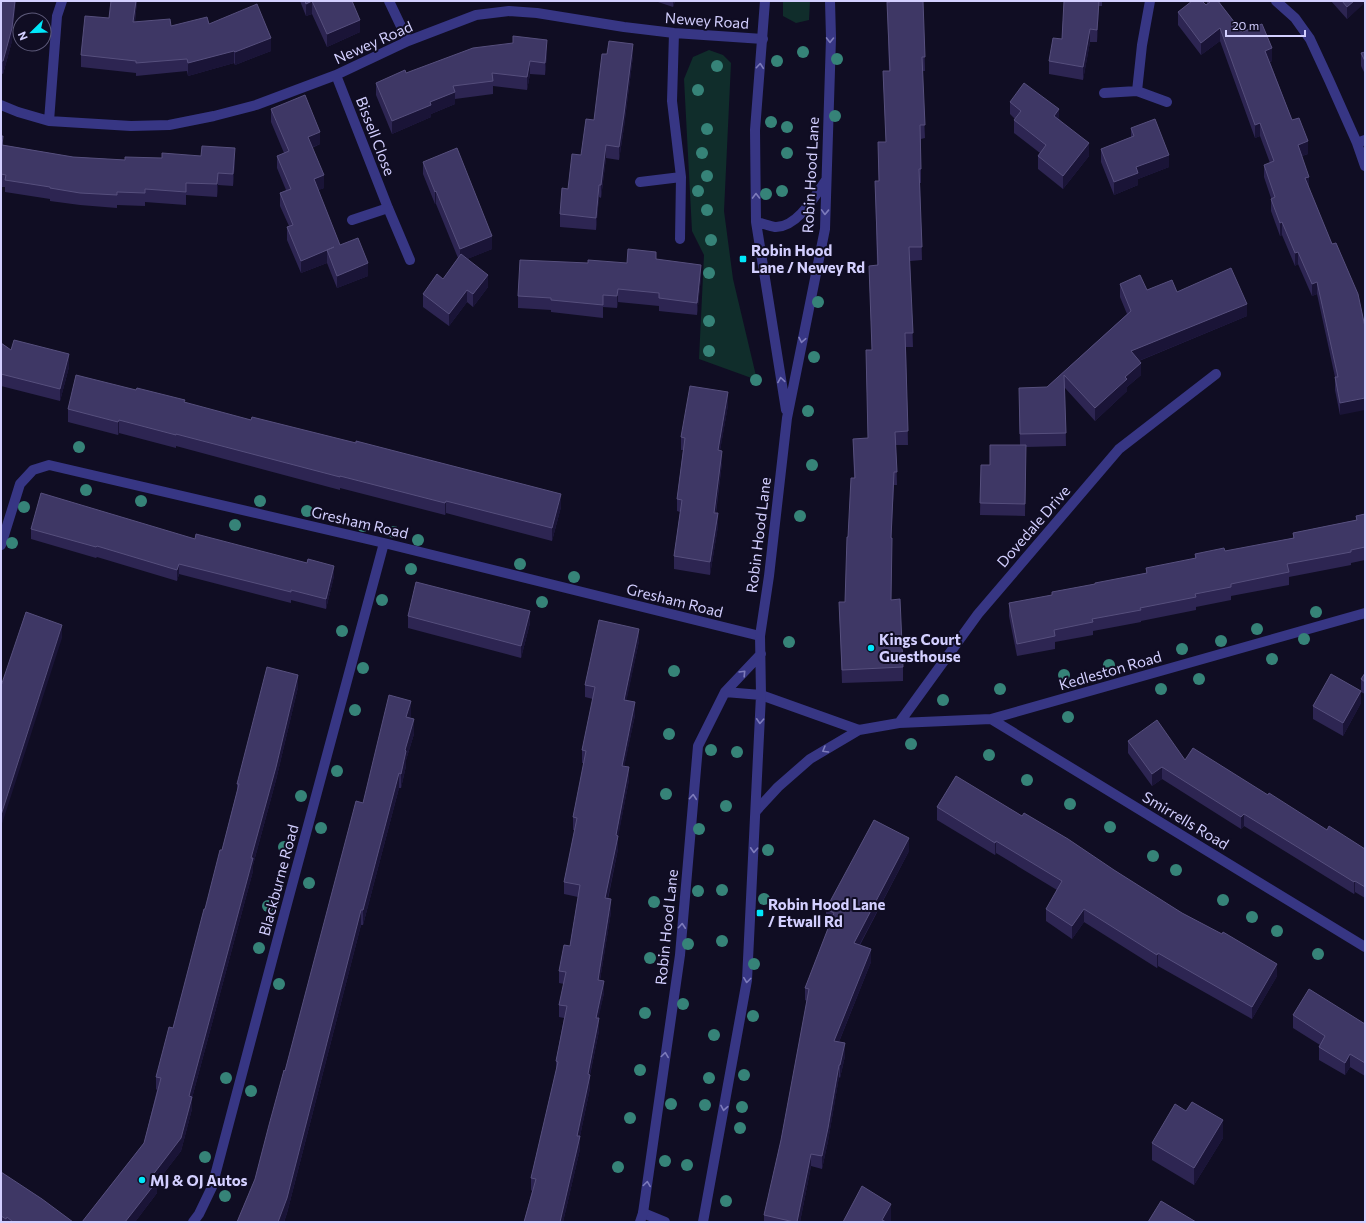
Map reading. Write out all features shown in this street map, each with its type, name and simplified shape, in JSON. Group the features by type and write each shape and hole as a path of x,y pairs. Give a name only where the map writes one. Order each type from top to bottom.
{"street":[{"path":"49,121 58,16 62,1"},
{"path":"388,1 408,41"},
{"name":"Robin Hood Lane","path":"765,1 755,130 756,222 787,418"},
{"name":"Robin Hood Lane","path":"703,1222 748,980 761,695 760,636 770,568 787,418 824,228 831,38 830,1"},
{"path":"1137,91 1142,45 1150,1"},
{"path":"1276,1 1295,18 1310,39 1329,80 1361,141 1365,166"},
{"name":"Newey Road","path":"1,105 18,112 49,121 131,126 169,124 214,116 256,105 336,75 408,41 476,15 509,11 537,13 624,27 674,33 763,39"},
{"path":"674,33 672,101 681,177 680,238"},
{"name":"Bissell Close","path":"336,75 410,260"},
{"path":"1104,93 1137,91 1167,102"},
{"path":"640,182 681,177"},
{"path":"756,222 775,227 790,222 807,209 826,180"},
{"path":"352,220 388,208"},
{"name":"Dovedale Drive","path":"899,723 978,614 1118,449 1216,374"},
{"name":"Gresham Road","path":"1,545 20,484 33,470 49,465 384,543 760,636"},
{"name":"Blackburne Road","path":"193,1222 200,1214 212,1187 384,543"},
{"name":"Kedleston Road","path":"756,811 778,787 810,759 859,730 899,723 991,719 1365,613"},
{"name":"Robin Hood Lane","path":"641,1217 680,955 698,746 725,692 761,654"},
{"name":"Kedleston Road","path":"725,692 761,695 859,730"},
{"name":"Smirrells Road","path":"991,719 1365,947"},
{"path":"641,1217 665,1222"}],"green space":[{"path":"783,1 810,1 809,20 796,23 783,16"},
{"path":"709,50 723,55 731,63 724,211 733,279 757,380 699,359 704,255 692,231 684,79 693,57"}],"building":[{"path":"1,1 15,1 14,12 12,12 12,28 3,61 1,61"},
{"path":"111,1 136,1 133,22 170,19 171,26 207,17 209,24 257,4 271,38 235,52 234,51 188,63 187,59 136,63 136,61 81,55 85,16 109,18"},
{"path":"305,1 312,1 306,4"},
{"path":"312,1 352,1 360,20 327,34"},
{"path":"923,1 925,57 922,57 925,125 920,125 921,169 919,169 922,247 909,247 913,333 905,333 908,431 895,432 897,472 894,472 891,538 891,600 900,599 903,667 842,670 839,602 845,602 851,478 855,478 853,439 868,438 866,350 872,350 869,266 878,265 875,181 879,181 878,142 886,142 883,71 890,71 887,2"},
{"path":"1064,1 1099,1 1097,30 1090,29 1083,67 1049,61 1053,38 1062,39"},
{"path":"1192,1 1202,1 1206,5 1210,2 1209,1 1218,1 1242,32 1262,24 1272,48 1265,51 1292,120 1299,118 1308,141 1298,145 1309,177 1305,178 1332,244 1336,243 1358,294 1365,327 1365,398 1340,403 1335,377 1338,377 1317,282 1312,284 1298,252 1295,253 1282,222 1280,223 1271,199 1275,197 1264,165 1274,161 1260,123 1255,125 1220,28 1201,43 1178,12"},
{"path":"1342,1 1354,1 1347,7"},
{"path":"513,36 547,40 545,63 530,61 527,77 492,73 493,81 453,86 455,92 430,102 431,105 392,121 376,83 405,70 406,73 473,48 513,43"},
{"path":"609,41 633,44 619,147 606,145 601,185 599,185 596,218 560,214 562,188 568,189 572,154 581,155 586,119 594,120 602,54 607,54"},
{"path":"1365,52 1365,61 1361,53"},
{"path":"1024,83 1059,109 1054,116 1089,143 1063,176 1038,156 1046,145 1014,120 1021,111 1010,102"},
{"path":"305,95 320,132 308,137 324,175 314,179 340,245 358,238 368,263 337,276 327,250 334,247 301,261 287,227 293,225 280,193 291,189 277,156 289,151 271,109"},
{"path":"1155,119 1169,155 1136,167 1138,173 1114,182 1101,149 1134,136 1131,128"},
{"path":"1,136 3,136 2,145 73,157 125,160 125,157 162,158 162,153 201,156 202,146 235,148 233,174 218,173 217,184 186,183 186,192 145,189 145,193 117,192 117,195 80,193 5,180 6,175 1,174"},
{"path":"457,148 492,236 460,249 423,162"},
{"path":"628,249 656,252 656,259 701,265 697,303 659,298 659,293 618,289 617,296 603,295 603,305 551,300 551,298 518,296 520,260 588,263 588,260 627,263"},
{"path":"461,254 488,275 473,294 467,290 449,314 423,294 437,274 443,279"},
{"path":"1231,268 1247,304 1131,351 1141,363 1125,377 1127,379 1095,408 1064,375 1066,433 1020,434 1019,388 1047,387 1131,311 1120,284 1140,275 1147,290 1172,280 1177,292"},
{"path":"14,340 69,354 60,389 1,374 1,343 11,350"},
{"path":"76,375 136,390 137,388 185,400 184,402 251,420 252,417 356,443 356,441 561,494 552,528 446,501 445,503 340,477 176,434 119,420 118,422 68,409"},
{"path":"690,386 728,392 718,450 722,451 714,513 718,513 710,562 674,556 682,500 677,499 685,438 681,437"},
{"path":"990,445 1026,445 1025,504 980,503 981,465 990,465"},
{"path":"41,493 195,539 196,534 307,563 308,559 334,566 326,599 291,590 291,592 179,564 177,570 97,546 96,547 31,529"},
{"path":"1365,514 1365,547 1351,550 1351,552 1287,564 1289,572 1231,584 1231,587 1195,594 1196,597 1140,608 1141,610 1092,619 1093,622 1054,630 1055,636 1017,644 1009,603 1052,595 1052,592 1147,573 1146,568 1196,558 1195,554 1224,548 1225,551 1294,538 1293,533 1357,520 1356,516"},
{"path":"416,582 530,611 521,646 408,616"},
{"path":"26,612 62,625 1,815 1,686"},
{"path":"599,620 639,629 624,700 635,702 622,766 629,767 616,835 618,836 605,898 611,899 598,980 604,981 596,1018 599,1018 588,1074 590,1075 577,1136 580,1136 560,1222 524,1222 536,1179 531,1178 558,1062 556,1061 567,1006 559,1005 566,972 559,971 564,945 570,946 580,885 564,882 577,818 573,817 586,751 582,750 595,687 585,685"},
{"path":"267,667 298,675 276,767 251,858 253,858 189,1096 192,1097 181,1138 152,1176 157,1181 125,1222 82,1222 144,1143 161,1078 156,1077 169,1027 173,1028 220,850 222,850"},
{"path":"1365,673 1365,682 1361,679"},
{"path":"1331,674 1361,691 1343,723 1313,706"},
{"path":"389,695 411,701 406,717 414,719 405,750 401,774 399,773 363,910 361,910 287,1198 278,1222 237,1222 255,1179 356,801 363,803"},
{"path":"1157,720 1185,760 1193,748 1268,795 1269,793 1327,830 1329,826 1365,849 1365,887 1355,881 1354,882 1244,814 1241,817 1162,767 1152,774 1128,741"},
{"path":"956,776 1022,816 1024,813 1068,839 1182,913 1222,934 1223,932 1277,964 1252,1007 1158,953 1157,955 1084,909 1072,926 1046,909 1062,881 996,841 995,843 937,807"},
{"path":"874,820 909,838 854,943 871,949 834,1041 845,1043 839,1065 822,1156 811,1154 797,1222 764,1215 781,1140 809,989 805,988 834,913 826,909"},
{"path":"1309,989 1365,1024 1365,1063 1350,1054 1345,1063 1319,1047 1325,1036 1293,1015"},
{"path":"1192,1102 1223,1120 1194,1168 1152,1143 1175,1104 1186,1111"},
{"path":"1,1172 42,1199 73,1222 13,1222 7,1217 6,1219 1,1216"},
{"path":"862,1186 891,1204 882,1220 886,1222 843,1222"},
{"path":"1161,1201 1196,1222 1148,1222"}],"place":[{"name":"Robin Hood Lane / Newey Rd","path":"743,259"},
{"name":"Kings Court Guesthouse","path":"871,648"},
{"name":"Robin Hood Lane / Etwall Rd","path":"760,913"},
{"name":"MJ & OJ Autos","path":"142,1180"}]}
